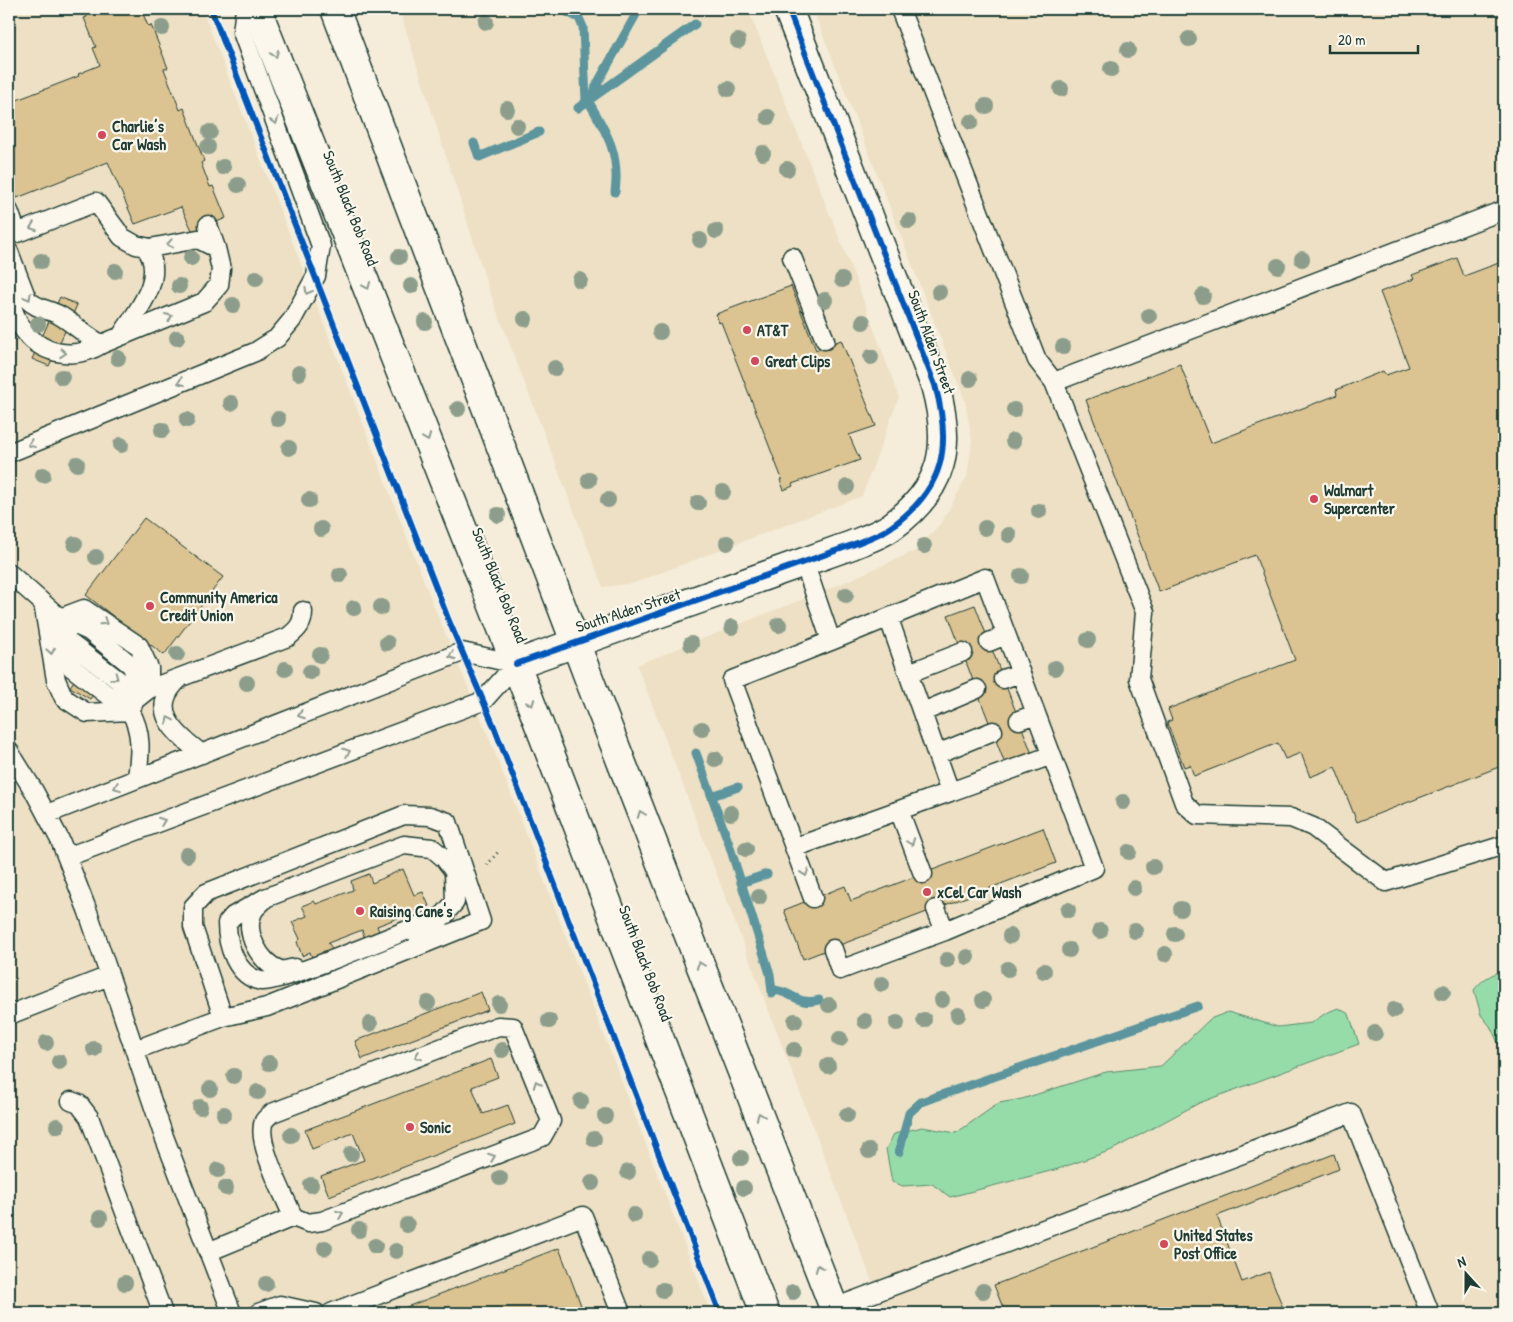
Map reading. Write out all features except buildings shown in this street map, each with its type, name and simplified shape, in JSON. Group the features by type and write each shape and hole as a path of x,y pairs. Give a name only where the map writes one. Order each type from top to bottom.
{"main road":[{"name":"South Black Bob Road","path":"257,9 516,664 766,1313"},
{"path":"335,9 575,642 835,1311"},
{"name":"South Alden Street","path":"516,664 575,642 616,631 852,545 889,528 921,502 940,469 944,440 943,412 935,385 788,9"}],"lane":[{"path":"9,454 255,352 277,338 292,320 316,276 321,246 242,32 245,9"},
{"path":"900,9 1038,360 1054,382 1145,612 1139,679 1184,802 1197,815 1291,818 1313,827 1386,882 1504,845"},
{"path":"9,211 17,233 96,202 122,237 150,248 198,239 216,248"},
{"path":"1054,382 1504,210"},
{"path":"9,297 19,324 33,341 41,347 64,354 93,350 102,344 204,302 219,285 221,270 208,225"},
{"path":"121,336 149,292 153,270 151,255 145,246"},
{"path":"9,252 27,299 32,304 58,314 87,333 94,341 102,344"},
{"path":"792,257 825,340"},
{"path":"804,562 831,641"},
{"path":"9,573 60,618 67,641 122,683 138,700"},
{"path":"813,898 796,847 732,680 985,578 1094,868 945,931 840,970 833,949"},
{"path":"43,603 56,680 64,698 87,713 138,700 180,678 288,637 297,630 303,621 303,610"},
{"path":"60,618 84,609 139,646 149,668 138,700 138,724 141,746 137,778"},
{"path":"889,618 950,792"},
{"path":"989,642 1006,635"},
{"path":"47,814 462,652 516,664 483,701 67,857"},
{"path":"909,672 963,652"},
{"path":"1003,679 1020,673"},
{"path":"180,678 172,686 165,698 164,710 168,722 179,737 202,754"},
{"path":"923,712 977,689"},
{"path":"1019,720 1036,714"},
{"path":"936,754 993,731"},
{"path":"9,751 47,814 67,857 163,1134 232,1313"},
{"path":"796,847 1052,756"},
{"path":"899,810 923,874"},
{"path":"135,1050 223,1017 266,1007 481,921 448,822 430,816 404,815 206,893 193,907 193,927 223,1017"},
{"path":"414,948 444,915 455,902 454,871 444,858 432,848 404,845 265,898 233,916 227,923 229,945 242,971 251,978 263,982 320,963 444,915"},
{"path":"265,898 253,912 250,925 257,950 264,961 282,971 320,963"},
{"path":"936,909 945,931"},
{"path":"9,1014 109,976"},
{"path":"208,1252 293,1217 308,1223 350,1210 542,1137 551,1120 513,1027 506,1025 474,1034 272,1113 264,1120 262,1132 264,1146 293,1217"},
{"path":"71,1101 79,1104 89,1117 163,1313"},
{"path":"835,1311 1351,1113 1430,1313"},
{"path":"331,1313 583,1216 621,1313"},
{"path":"258,1313 280,1305 316,1313"}],"shaded area":[{"path":"9,9 202,9 434,607 488,735 711,1313 9,1313"},
{"path":"399,9 748,9 854,275 899,397 862,496 634,583 603,587 489,290"},
{"path":"813,9 1504,9 1504,1313 884,1313 637,665 838,585 915,551 941,523 967,477 972,441 965,401"}],"green space":[{"path":"1504,971 1504,1055 1490,1026 1481,1015 1474,990 1487,978"},
{"path":"1338,1008 1349,1014 1359,1044 1199,1103 1112,1150 1058,1169 950,1197 932,1184 903,1186 892,1182 886,1149 894,1134 922,1127 956,1133 999,1103 1022,1099 1106,1072 1161,1066 1210,1019 1228,1012 1278,1027 1311,1023"}],"waterway":[{"path":"593,97 596,86 639,9"},
{"path":"567,12 579,18 583,27 586,102 590,104 611,146 616,167 615,192"},
{"path":"578,108 695,24"},
{"path":"474,143 479,157 539,132"},
{"path":"696,753 729,844 770,974 772,992"},
{"path":"712,796 738,787"},
{"path":"741,883 767,874"},
{"path":"772,994 775,990 801,1000 819,1000"},
{"path":"899,1152 909,1113 921,1102 1198,1006"}],"cycle path":[{"path":"211,9 449,621 493,724 720,1313"},
{"path":"516,664 877,535 891,527 909,512 923,497 933,481 940,464 943,446 943,427 935,385 788,9"}],"place":[{"name":"Charlie’s Car Wash","path":"102,135"},
{"name":"AT&T","path":"747,330"},
{"name":"Great Clips","path":"755,361"},
{"name":"Walmart Supercenter","path":"1314,499"},
{"name":"Community America Credit Union","path":"150,606"},
{"name":"xCel Car Wash","path":"927,892"},
{"name":"Raising Cane's","path":"360,911"},
{"name":"Sonic","path":"410,1127"},
{"name":"United States Post Office","path":"1164,1244"}]}
